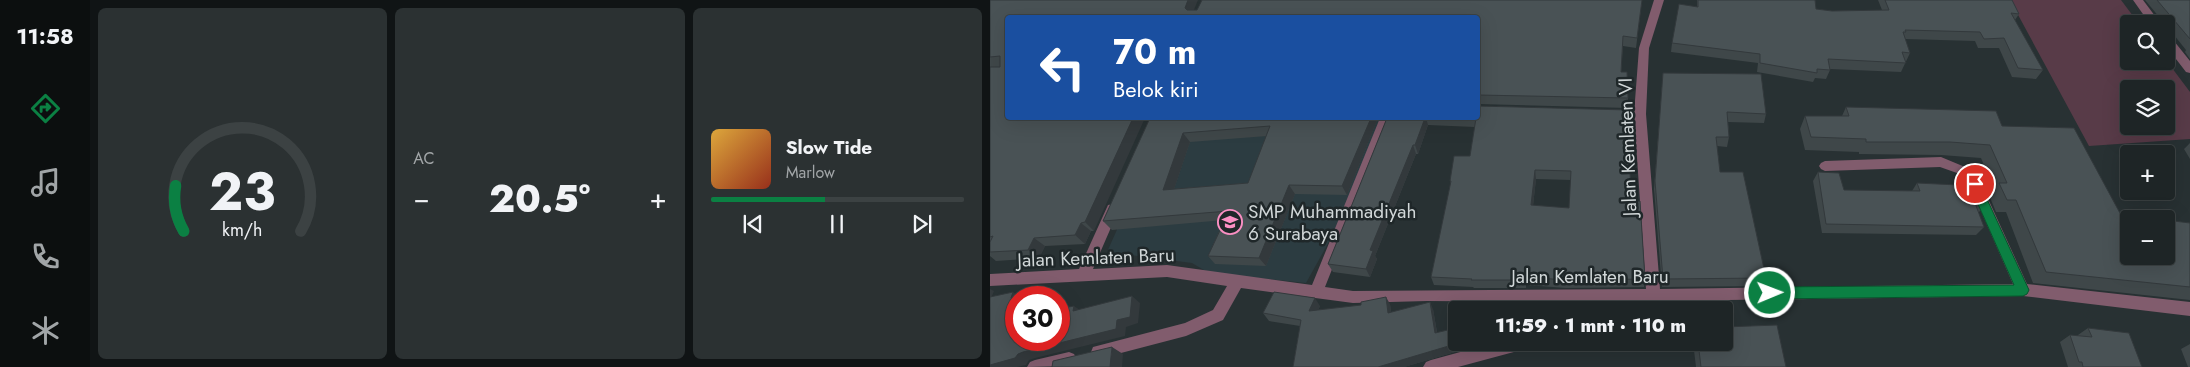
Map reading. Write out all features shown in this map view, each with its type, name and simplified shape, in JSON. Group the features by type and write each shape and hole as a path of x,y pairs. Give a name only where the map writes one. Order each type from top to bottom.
{"street":[{"name":"Jalan Kemlaten VI","path":"1653,295 1635,114 1644,48 1659,0"},
{"path":"2138,0 2149,15"},
{"path":"2175,50 2190,69"},
{"path":"1316,292 1385,120"},
{"path":"1825,166 1941,162 1961,170 1975,184 2023,290"},
{"path":"1084,274 1119,197"},
{"name":"Jalan Kemlaten Baru","path":"990,280 1167,271 1353,297 2023,290 2190,310"},
{"path":"1035,367 1186,329 1218,315 1238,280"},
{"path":"1582,301 1584,296"},
{"path":"1431,367 1491,351"}],"shaded area":[{"path":"2010,0 2121,0 2132,15 2120,15 2120,70 2174,70 2190,92 2190,139 2089,146"},
{"name":"SMP Muhammadiyah 6 Surabaya","path":"1166,120 1381,120 1356,193 1306,283 1209,273 1192,263 1107,252"}],"building":[{"path":"990,0 1188,0 1185,8 1187,10 1197,10 1202,0 1642,0 1637,38 1623,36 1621,72 1627,72 1628,98 1480,95 1480,15 1005,15 1005,120 1132,120 1085,222 1081,223 1075,235 1034,238 1028,250 990,252 990,242 993,236 990,237 990,67 1000,67 1000,56 990,57"},
{"path":"1698,0 1815,0 1816,9 1832,11 1889,10 1885,0 2012,0 2019,14 2011,13 2043,70 2018,68 2004,38 1984,39 1980,32 1905,30 1906,32 1903,32 1910,53 1902,52 1906,63 1828,59 1830,70 1817,69 1817,73 1760,63 1760,54 1672,43 1679,4 1698,7"},
{"path":"2157,0 2190,0 2190,39 2175,21 2175,15 2170,15"},
{"path":"1663,73 1761,74 1766,114 1727,112 1729,137 1716,137 1720,172 1743,172 1766,278 1663,279 1655,181"},
{"path":"1480,106 1628,110 1631,201 1640,201 1645,279 1566,280 1524,277 1525,280 1471,280 1431,277 1451,181 1454,156 1470,156 1476,120 1480,120","holes":["1535,170 1571,171 1569,208 1531,205"]},
{"path":"1846,107 1996,111 2002,126 2074,128 2120,213 2120,265 2175,265 2175,221 2190,223 2190,287 2046,272 2016,200 2007,200 1999,183 2007,183 1990,145 1950,142 1866,142 1866,139 1811,137 1805,116 1849,116"},
{"path":"1149,120 1370,120 1342,186 1289,185 1259,258 1208,256 1229,211 1103,221","holes":["1270,126 1248,183 1163,190 1183,133"]},
{"path":"1386,120 1424,120 1370,250 1373,251 1366,269 1328,264"},
{"path":"1818,172 1839,173 1844,190 1920,191 1917,183 1979,186 1987,203 1975,203 1984,227 1826,224"},
{"path":"1274,292 1315,298 1309,311 1361,305 1361,302 1386,297 1388,313 1430,302 1435,333 1448,330 1448,346 1378,367 1293,367 1301,320 1263,313"},
{"path":"1005,294 1005,351 1027,351 1018,354 1015,358 990,365 990,297"},
{"path":"1132,296 1130,317 1117,320 1116,329 1070,340 1070,307 1074,306 1073,311"},
{"path":"1777,325 1786,367 1701,367 1699,351 1733,351 1733,327"},
{"path":"2088,328 2129,333 2142,367 2083,367 2082,362 2079,362 2070,335 2092,337"},
{"path":"1112,347 1110,367 1052,367 1053,361"}],"place":[{"name":"SMP Muhammadiyah 6 Surabaya","path":"1230,222"}],"route":[{"path":"1770,293 2023,290 1975,184"}]}
